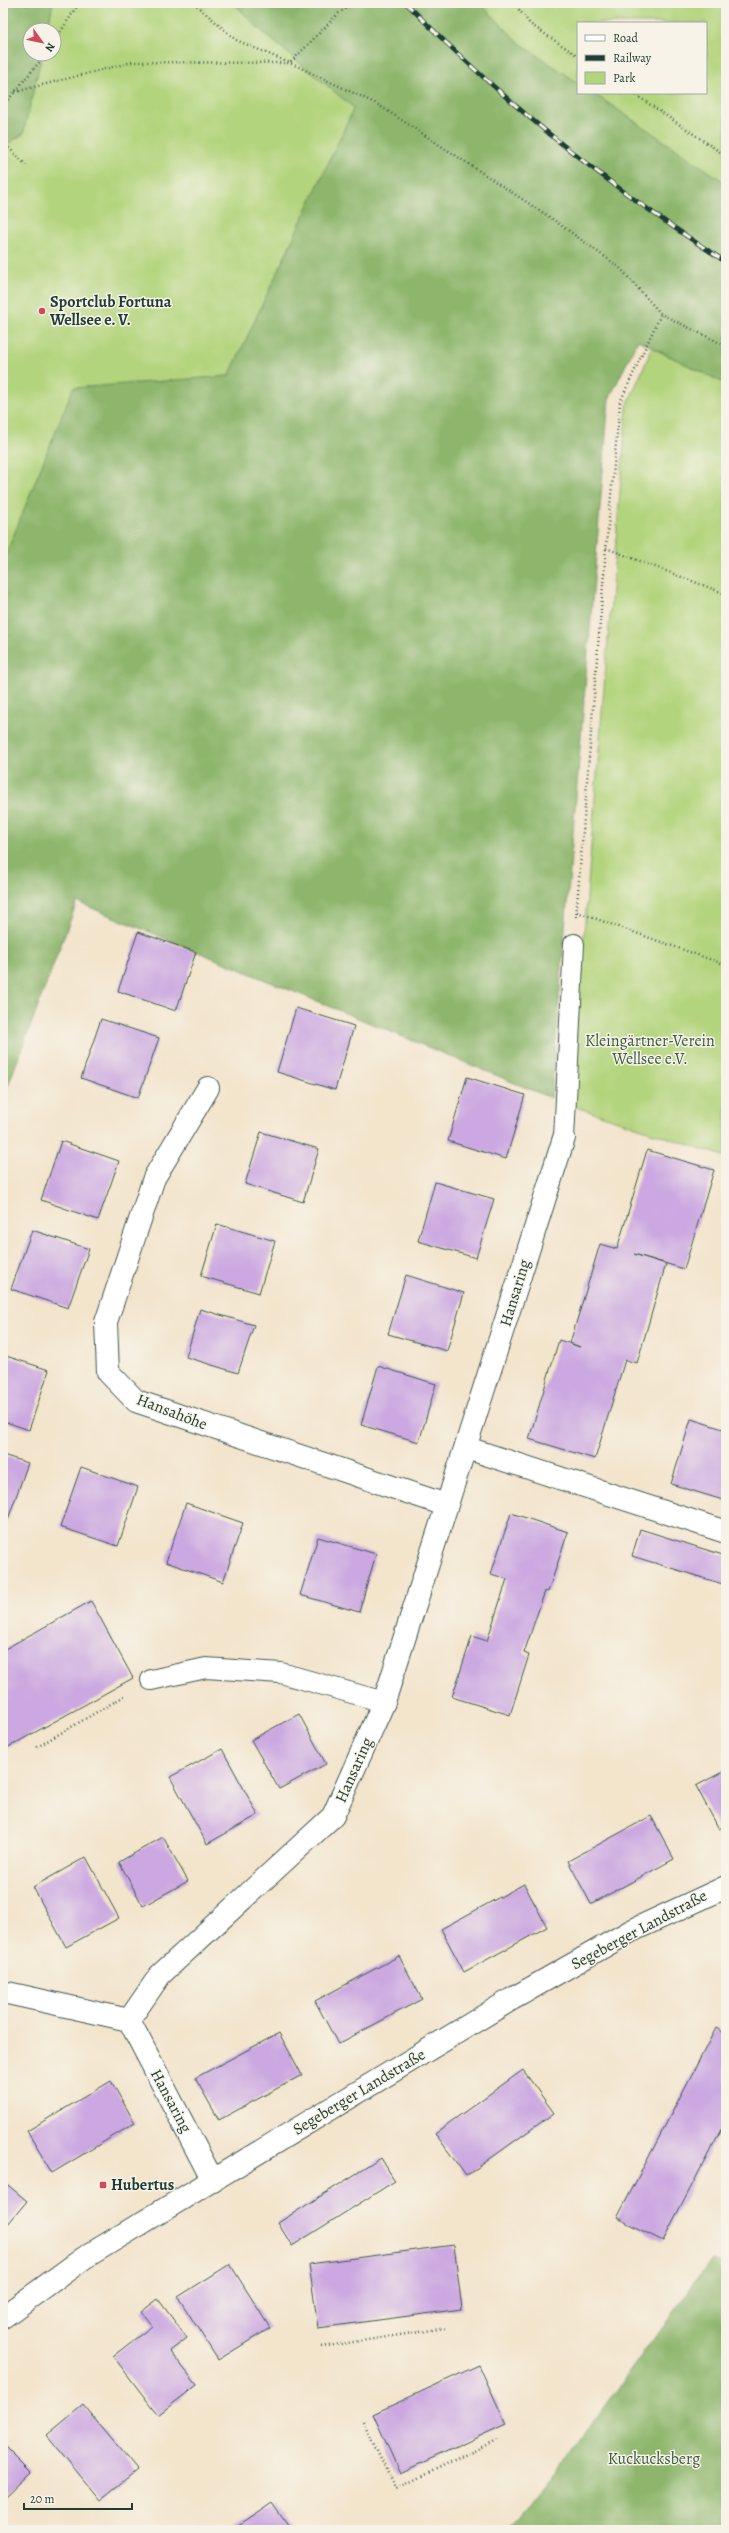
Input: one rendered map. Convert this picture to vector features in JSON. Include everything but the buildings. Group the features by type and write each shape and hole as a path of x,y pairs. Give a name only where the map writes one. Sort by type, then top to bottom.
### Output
{"street":[{"name":"Hansahöhe","path":"208,1088 154,1178 106,1322 108,1372 136,1401 446,1506"},
{"name":"Hansaring","path":"214,2181 129,2020 160,1975 333,1816 384,1702 446,1506 467,1448 564,1138"},
{"path":"467,1448 726,1532"},
{"name":"Segeberger Landstraße","path":"3,2317 84,2258 214,2181 518,1995 631,1931 726,1887"},
{"path":"3,1992 129,2020"}],"lane":[{"path":"564,1138 574,944"},
{"path":"151,1680 206,1668 281,1673 384,1702"}],"path":[{"path":"62,30 79,3"},
{"path":"194,3 236,40 290,63 377,104 551,218 619,268 661,314 726,346"},
{"path":"15,92 132,62 290,63 339,14 354,3"},
{"path":"514,3 530,24 577,55"},
{"path":"3,106 39,62"},
{"path":"634,94 726,156"},
{"path":"3,142 26,165"},
{"path":"574,944 606,548 620,402 661,314"},
{"path":"606,548 726,594"},
{"path":"577,912 726,965"},
{"path":"36,1747 151,1680"},
{"path":"321,2347 446,2328"},
{"path":"363,2421 396,2489 497,2439"}],"green space":[{"path":"3,3 53,3 49,22 22,22 22,62 40,62 23,134 3,147"},
{"path":"53,3 234,3 258,28 354,108 229,376 73,389 3,562 3,147 23,134 40,62 62,62 62,22 49,22"},
{"path":"234,3 480,3 518,42 577,82 577,94 594,94 726,183 726,384 638,340 609,399 551,1098 77,902 3,1099 3,562 73,388 229,376 354,108 258,28"},
{"path":"480,3 726,3 726,183 594,94 707,94 707,22 577,22 577,82 518,42"},
{"name":"Kleingärtner-Verein Wellsee e.V.","path":"652,348 726,384 726,1157 570,1105 627,406"},
{"name":"Kuckucksberg","path":"712,2259 726,2263 726,2530 509,2530 543,2490"}],"railway":[{"path":"406,3 480,74 559,142 641,204 726,262"}],"place":[{"name":"Sportclub Fortuna Wellsee e. V.","path":"42,311"},
{"name":"Hubertus","path":"103,2185"}]}
